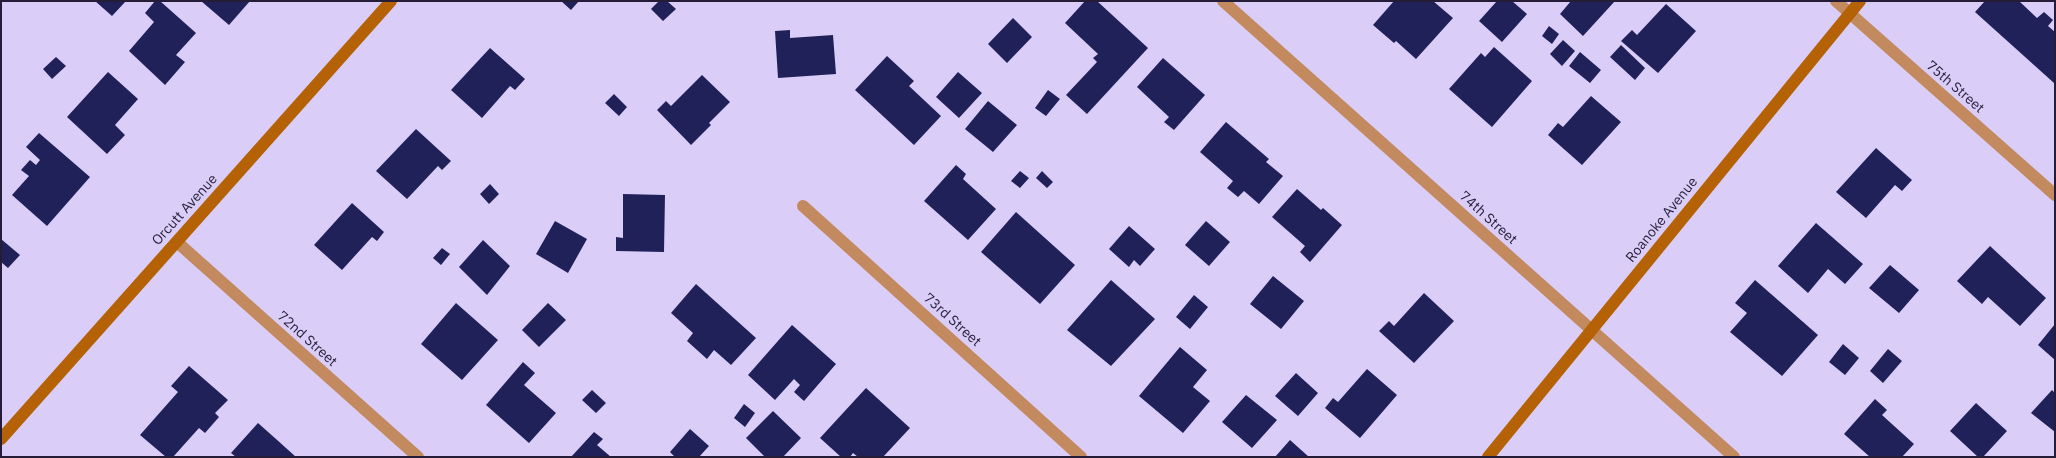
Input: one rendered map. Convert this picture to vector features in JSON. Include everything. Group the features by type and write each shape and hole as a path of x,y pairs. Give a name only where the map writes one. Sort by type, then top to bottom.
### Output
{"street":[{"name":"Orcutt Avenue","path":"1,439 391,1"},
{"name":"74th Street","path":"1222,1 1734,457"},
{"name":"75th Street","path":"1836,1 2055,195"},
{"name":"Roanoke Avenue","path":"1488,457 1860,1"},
{"name":"73rd Street","path":"803,206 1081,457"},
{"name":"72nd Street","path":"176,242 418,457"}],"building":[{"path":"95,1 126,1 112,16"},
{"path":"155,1 160,1 196,33 176,55 185,62 165,85 129,51 154,22 145,13"},
{"path":"201,1 250,1 229,25"},
{"path":"561,1 579,1 571,10"},
{"path":"659,1 667,1 676,9 663,21 651,9"},
{"path":"1085,1 1097,1 1148,48 1087,114 1066,95 1097,62 1093,58 1098,54 1065,23"},
{"path":"1394,1 1433,1 1453,18 1416,59 1396,41 1394,43 1373,25"},
{"path":"1497,1 1512,1 1527,14 1502,42 1479,21"},
{"path":"1571,1 1615,1 1583,36 1560,14"},
{"path":"1985,1 2019,1 2037,18 2044,12 2053,20 2048,26 2055,32 2054,83 1975,12"},
{"path":"1666,4 1696,31 1658,73 1621,41 1632,30 1637,35"},
{"path":"1013,18 1032,37 1007,63 988,44"},
{"path":"1549,26 1559,34 1552,44 1542,36"},
{"path":"790,30 790,38 833,35 836,74 778,78 775,31"},
{"path":"1563,40 1575,51 1562,66 1550,54"},
{"path":"1621,45 1645,68 1635,80 1610,57"},
{"path":"1494,47 1532,81 1492,127 1449,89 1481,53 1485,57"},
{"path":"490,48 525,79 515,90 510,86 482,118 451,90"},
{"path":"1580,52 1601,70 1590,83 1569,66"},
{"path":"887,56 914,81 909,86 941,116 914,145 855,90"},
{"path":"56,57 66,66 52,79 43,69"},
{"path":"1163,58 1205,95 1174,130 1164,122 1169,117 1137,87"},
{"path":"108,72 138,99 115,125 125,135 107,154 67,117"},
{"path":"958,72 982,93 959,118 936,97"},
{"path":"702,75 730,102 709,123 711,125 691,145 657,110 666,101 671,106"},
{"path":"1048,90 1060,99 1046,116 1035,108"},
{"path":"614,94 627,107 619,116 605,103"},
{"path":"1591,96 1621,122 1582,165 1548,135 1558,123 1563,127"},
{"path":"988,101 1017,125 993,152 965,129"},
{"path":"1226,122 1269,159 1266,162 1283,176 1259,204 1244,191 1238,197 1227,188 1233,181 1200,152"},
{"path":"416,129 451,161 442,170 438,166 407,199 376,171"},
{"path":"39,133 90,177 47,226 12,195 29,176 21,170 30,160 36,165 40,160 26,147"},
{"path":"1876,148 1912,180 1902,191 1895,185 1866,218 1836,192"},
{"path":"956,165 966,174 963,179 996,209 968,240 924,201"},
{"path":"1020,171 1029,178 1020,188 1011,181"},
{"path":"1042,171 1053,182 1047,188 1036,178"},
{"path":"490,184 499,194 489,204 480,194"},
{"path":"1297,189 1321,210 1323,208 1342,225 1310,262 1300,252 1305,246 1272,217"},
{"path":"623,194 665,195 664,252 616,251 616,237 623,238"},
{"path":"352,203 384,232 377,241 372,237 342,270 314,245"},
{"path":"1016,212 1075,265 1040,304 981,252"},
{"path":"555,221 587,239 568,273 536,254"},
{"path":"1206,221 1230,242 1209,266 1185,245"},
{"path":"1816,223 1863,264 1845,284 1828,269 1808,293 1778,266"},
{"path":"1129,226 1155,249 1140,266 1134,260 1129,267 1109,249"},
{"path":"1,239 20,255 8,268 1,262"},
{"path":"483,240 510,266 487,295 459,267"},
{"path":"1990,246 2046,298 2020,326 1988,297 1982,304 1957,281"},
{"path":"442,248 450,254 441,265 433,258"},
{"path":"1890,265 1919,290 1899,313 1869,288"},
{"path":"1273,276 1304,301 1281,329 1250,304"},
{"path":"1111,280 1155,319 1111,366 1067,330"},
{"path":"1755,280 1818,335 1782,376 1730,332 1747,313 1735,303"},
{"path":"696,284 756,338 731,365 714,350 707,359 687,341 693,333 671,313"},
{"path":"1424,293 1454,321 1414,363 1379,331 1389,321 1394,326"},
{"path":"1194,295 1208,307 1190,329 1176,317"},
{"path":"456,303 498,340 462,380 421,344"},
{"path":"548,303 566,320 539,347 522,330"},
{"path":"2055,324 2055,360 2038,345"},
{"path":"792,325 836,364 804,401 794,392 800,385 794,379 775,400 748,375"},
{"path":"1843,344 1859,358 1845,375 1829,362"},
{"path":"1180,347 1207,370 1193,387 1210,401 1183,433 1139,396"},
{"path":"1888,349 1902,361 1883,383 1870,371"},
{"path":"523,362 535,373 524,385 556,413 529,443 486,405"},
{"path":"189,366 228,400 215,413 219,417 205,433 199,428 173,457 166,457 140,435 178,392 171,386"},
{"path":"1367,369 1397,395 1360,438 1325,408 1333,398 1338,402"},
{"path":"1296,373 1318,393 1298,416 1275,396"},
{"path":"866,388 910,428 883,457 858,457 853,453 850,457 841,457 820,438"},
{"path":"592,390 606,403 596,413 582,400"},
{"path":"2052,390 2055,393 2055,432 2031,413"},
{"path":"1246,395 1277,420 1252,448 1222,422"},
{"path":"1875,399 1887,410 1882,415 1914,444 1902,457 1870,457 1844,434"},
{"path":"1976,403 2007,431 1983,457 1978,457 1950,431"},
{"path":"744,404 755,413 745,427 734,418"},
{"path":"773,411 801,438 783,457 765,457 746,438"},
{"path":"258,423 296,457 236,457 231,453"},
{"path":"690,429 709,446 699,457 675,457 670,452"},
{"path":"594,432 603,439 597,445 611,457 571,457"},
{"path":"1290,440 1309,457 1275,457"}]}
